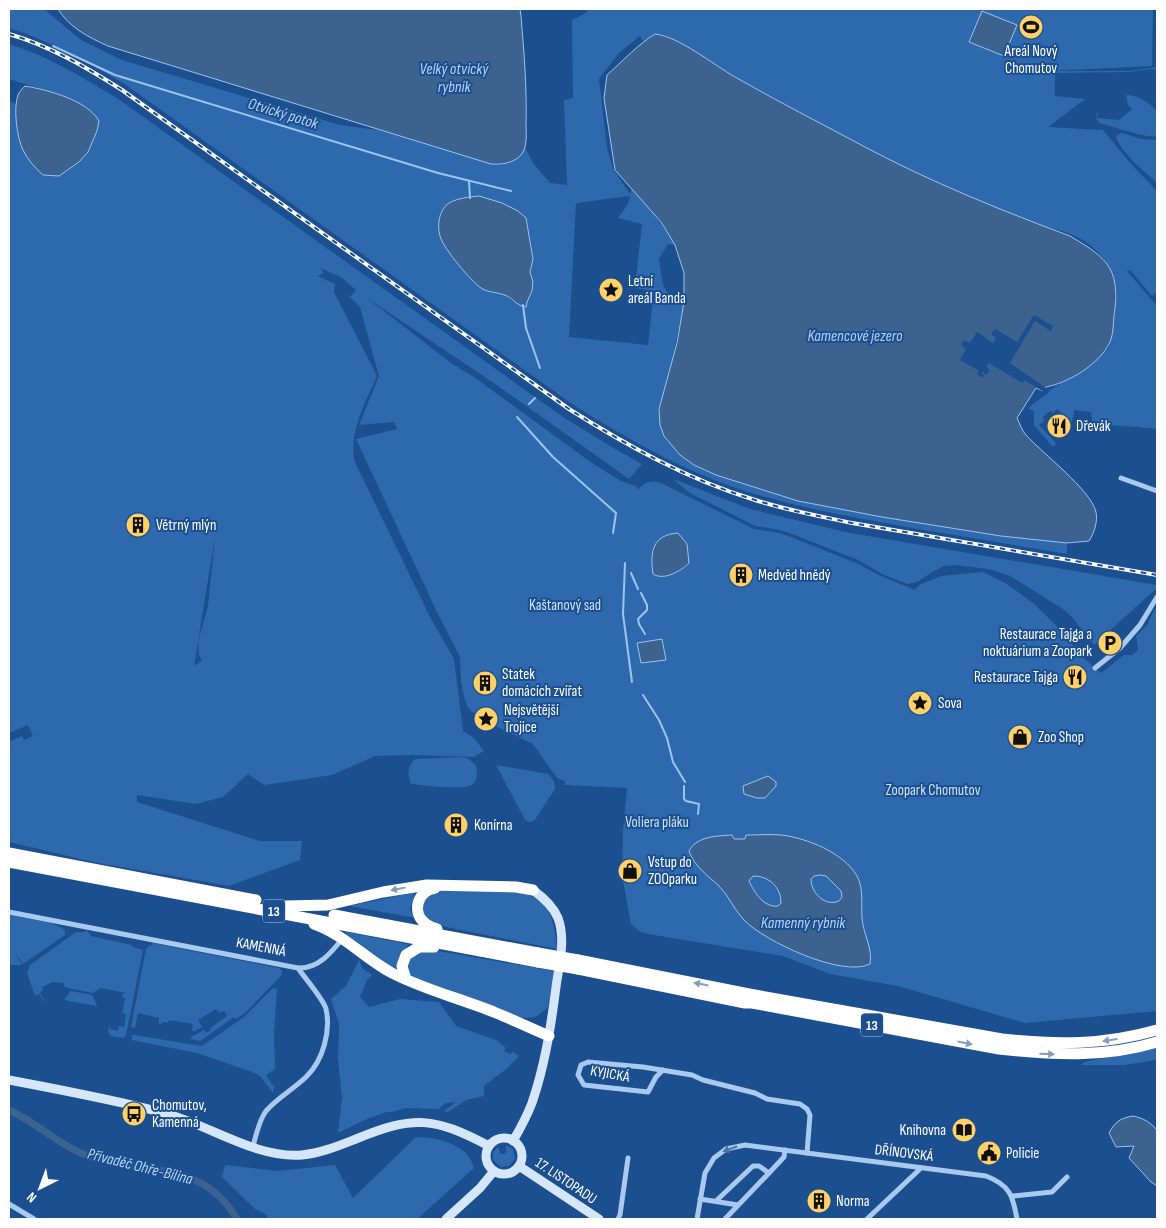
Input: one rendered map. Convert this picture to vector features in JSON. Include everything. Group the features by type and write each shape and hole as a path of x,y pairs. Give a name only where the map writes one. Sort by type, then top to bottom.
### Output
{"highway":[{"name":"13","path":"9,853 467,948 538,957"},
{"name":"13","path":"9,862 285,910 453,936 578,965 1002,1039 1042,1043 1076,1043 1132,1037 1157,1030"},
{"path":"285,910 328,905 412,886 516,887 533,890"},
{"path":"447,886 431,888 424,892 417,903 417,909 425,923 453,936"},
{"path":"285,910 344,938 392,972 406,979 496,1013 549,1036"},
{"path":"406,979 402,966 406,955 419,947 467,948"},
{"name":"13","path":"578,965 745,1003 752,1002 999,1049 1038,1054 1078,1055 1109,1053 1157,1042"}],"street":[{"path":"1121,478 1157,491"},
{"path":"1095,668 1120,648 1140,625 1157,597"},
{"path":"513,1141 531,1106 544,1064 562,944 559,920 554,910 548,902 533,890"},
{"name":"KAMENNÁ","path":"9,912 298,968 326,1007 328,1029 324,1045 312,1070 306,1077 282,1095 265,1112 253,1146"},
{"path":"298,968 308,968 316,965 344,938"},
{"name":"KYJICKÁ","path":"663,1070 656,1077 648,1092 584,1085 578,1075 581,1065 588,1062 663,1070 692,1075 702,1080 755,1093 767,1099 800,1104 807,1109 810,1115 807,1153"},
{"path":"9,1080 92,1096 169,1114 278,1154 301,1155 331,1148 388,1127 419,1122 452,1128 489,1146"},
{"path":"508,1139 513,1141 521,1155 518,1166 510,1173 494,1171 486,1157 489,1146 497,1140 508,1139"},
{"name":"DŘÍNOVSKÁ","path":"697,1219 705,1173 714,1158 726,1149 745,1145 986,1176 1005,1186 1013,1196"},
{"path":"725,1219 769,1172 780,1163 784,1157 785,1150"},
{"path":"618,1219 628,1158"},
{"name":"17. LISTOPADU","path":"518,1166 599,1219"},
{"path":"716,1201 753,1166 759,1166 769,1172"},
{"path":"867,1219 922,1168"},
{"path":"446,1219 480,1188 494,1171"},
{"path":"1017,1219 1013,1196 1052,1192 1067,1177"},
{"path":"700,1199 738,1204"},
{"path":"9,1204 34,1219"}],"green space":[{"path":"9,9 44,9 81,40 122,60 340,125 385,131 491,164 511,162 525,147 533,163 550,183 567,185 564,100 573,98 572,20 586,13 589,9 1153,9 1152,66 1048,71 1130,71 1157,67 1157,70 1149,69 1130,72 1055,73 1055,96 1085,99 1048,127 1103,130 1157,191 1157,292 1152,296 1130,270 1127,271 1157,306 1157,429 1138,427 1138,425 1136,427 1108,425 1107,423 1092,421 1091,412 1074,410 1071,423 1067,419 1068,417 1065,417 1057,409 1053,413 1050,411 1043,417 1044,421 1039,425 1056,443 1053,447 1034,425 1034,411 1029,409 1029,407 1050,390 1090,366 1089,364 1109,348 1117,295 1115,283 1106,262 1090,245 1070,234 1029,223 946,187 927,181 736,78 665,35 655,34 643,41 640,36 619,53 599,79 607,148 613,169 630,194 632,189 650,209 675,245 668,244 659,259 663,285 670,297 684,302 670,371 664,436 680,455 694,465 716,475 798,501 1001,536 1067,543 1067,554 877,522 795,505 731,486 684,467 616,431 572,404 126,85 69,53 40,39 9,28","holes":["630,196 628,204 618,218 642,224 635,288 654,291 648,345 569,337 576,203","469,197 530,237 533,259 530,272 533,282 526,307 519,305 499,292 448,204"]},
{"path":"9,44 51,61 117,98 563,417 642,464 629,479 498,386 367,298 451,363 474,377 592,463 621,481 636,486 638,490 648,482 661,483 754,529 791,537 856,563 915,590 919,585 941,576 983,572 1007,584 1033,603 1064,633 1080,655 1101,673 1124,655 1132,655 1138,650 1136,636 1147,625 1157,604 1157,1011 1025,1023 898,986 830,974 783,956 648,934 641,932 631,924 622,875 623,831 627,788 566,785 564,781 557,778 533,744 481,719 469,709 465,701 461,682 460,657 356,439 397,429 394,422 359,425 379,376 360,307 350,297 356,290 341,277 320,268 324,273 318,276 335,284 334,292 377,376 356,427 353,449 354,460 430,617 454,659 463,731 474,738 484,751 474,757 375,756 332,775 264,785 248,774 223,797 196,804 137,795 137,802 260,841 302,841 300,860 229,886 93,862 9,842 9,742 22,736 24,740 33,736 28,725 9,733 9,100 16,105 16,122 59,176 81,160 95,137 51,92 9,79","holes":["215,537 208,606 198,642 199,655 202,660 194,666"]},
{"path":"1126,95 1147,102 1157,111 1157,137 1141,135 1099,123 1096,118 1096,110 1097,118 1119,120 1132,109 1128,105"},
{"path":"1122,133 1141,139 1157,140 1157,183 1123,150 1116,137"},
{"path":"673,479 750,509 850,533 1157,585 1157,588 1094,645 1063,609 1010,576 989,569 955,565 944,566 917,582 907,584 882,574 858,560 792,534 755,526 690,493"},
{"path":"467,758 476,765 477,773 473,784 453,787 411,784 409,770 411,764 416,759"},
{"path":"496,765 548,774 554,781 555,789 534,821 529,822 525,820"},
{"path":"434,891 505,891 519,893 539,900 551,918 557,949 446,927 430,921 421,910 425,895"},
{"path":"414,893 414,896 410,910 416,918 349,906"},
{"path":"9,915 52,923 64,930 65,935 23,964 15,952 22,965 9,965"},
{"path":"87,930 91,936 132,945 143,950 126,1035 123,1038 111,1036 108,1031 110,1024 110,1029 118,1031 119,1026 124,1027 126,1014 122,1013 125,998 122,997 126,993 100,988 93,993 68,988 64,986 64,983 53,982 42,987 43,990 40,993 48,1006 39,994 35,996 27,973 30,965 76,932 85,932"},
{"path":"346,932 407,944 402,953 398,969 383,961 346,934"},
{"path":"152,943 279,968 282,971 281,976 245,1013 236,1019 234,1017 200,1041 190,1039 204,1030 206,1033 211,1030 210,1028 227,1016 224,1011 219,1013 216,1009 198,1020 202,1027 195,1031 192,1031 193,1024 169,1020 168,1023 162,1022 162,1024 159,1024 159,1018 138,1013 135,1028 131,1027 146,949"},
{"path":"432,950 554,971 548,1007 536,1017 526,1018 510,1015 412,977 408,965 413,953"},
{"path":"359,960 363,969 372,975 367,980 360,997 369,1007 400,999 439,1002 456,1026 496,1040 506,1048 504,1051 510,1054 513,1052 519,1056 484,1086 484,1096 466,1100 448,1112 444,1111 456,1102 446,1103 438,1109 406,1108 387,1112 338,1133 342,1098 338,1059 339,1024 331,999 346,986"},
{"path":"273,988 277,989 274,1033 275,1069 266,1075 272,1085 274,1085 273,1093 261,1077 255,1073 197,1053 132,1040 132,1035 134,1035 202,1046 244,1017"},
{"path":"71,991 92,995 97,1006 64,999"},
{"path":"1157,1047 1157,1060 1124,1065 1081,1065 1084,1062"},
{"path":"416,1137 436,1139 455,1145 467,1155 474,1168 417,1219 267,1219 267,1215 255,1209 222,1177 225,1165 277,1171 335,1165 353,1198"},
{"path":"506,1145 513,1149 515,1159 509,1166 501,1167 493,1160 493,1152 498,1147 501,1154 506,1153"}],"water":[{"name":"Velký otvický rybník","path":"58,9 520,9 526,84 525,147 520,156 511,162 491,164 108,46 74,27"},
{"path":"982,11 1017,25 1004,56 969,42"},
{"name":"Kamencové jezero","path":"655,34 685,45 726,72 890,160 966,195 1070,236 1090,248 1107,264 1114,280 1116,291 1113,330 1110,342 1099,358 1073,377 1046,387 1043,391 1036,388 1017,418 1026,435 1076,483 1092,503 1096,512 1096,520 1094,531 1089,541 1067,543 1001,536 798,501 716,475 694,465 680,455 664,436 660,425 659,409 677,343 684,302 684,273 675,245 661,222 615,170 604,98 607,75 636,48"},
{"path":"25,86 66,97 86,107 99,121 88,152 79,162 59,176 43,175 34,167 21,145 16,123 16,107 18,94"},
{"path":"479,196 502,203 518,211 526,218 533,259 530,272 533,282 526,307 523,307 507,296 481,288 460,266 442,241 439,231 439,220 445,206 456,200"},
{"path":"678,533 687,544 689,563 677,572 667,576 653,574 653,552 658,541 669,534"},
{"path":"662,639 666,660 641,663 637,643"},
{"path":"768,776 776,782 776,786 765,798 744,794 743,786"},
{"name":"Kamenný rybník","path":"732,835 734,839 745,839 746,835 777,835 802,839 824,848 843,860 857,876 861,886 862,918 870,952 870,964 857,967 823,962 768,938 744,920 723,890 698,866 689,851 697,842 702,840","holes":["753,876 769,880 776,887 781,903 778,906 764,902 757,894 749,881","814,876 826,876 841,891 842,897 839,901 829,902 816,894 811,879"]},
{"path":"1133,1116 1146,1121 1157,1130 1157,1186 1129,1158 1134,1146 1116,1147 1109,1133 1118,1121"}],"pier":[{"path":"1034,315 1053,326 1051,331 1035,321 1010,363 1046,388 1044,392 1024,380 1022,383 989,363 986,366 990,370 986,375 982,373 983,378 977,374 979,371 960,360 966,349 961,345 964,340 970,343 977,332 993,343 996,338 991,334 995,329 1017,342"}],"waterway":[{"name":"Otvický potok","path":"53,46 115,75 438,173 511,191"},
{"path":"469,181 470,198"},
{"path":"523,305 526,328 540,368"},
{"path":"529,404 535,398"},
{"path":"517,417 553,457 616,513 613,533"},
{"path":"625,563 623,614 632,682"},
{"path":"631,573 638,589"},
{"path":"641,593 647,605 647,610 638,619 645,634"},
{"path":"643,695 659,720 667,738 673,762 685,782"},
{"path":"684,786 684,799 699,804 698,814"},
{"name":"Přivaděč Ohře-Bílina","path":"9,1110 81,1153 125,1165 166,1171 205,1185 222,1199 237,1219"}],"railway":[{"path":"9,34 67,58 122,90 569,409 635,448 704,482 764,503 802,513 1157,575"}],"place":[{"name":"Areál Nový Chomutov","path":"1031,27"},
{"name":"Letní areál Banda","path":"611,290"},
{"name":"Dřevák","path":"1059,426"},
{"name":"Větrný mlýn","path":"138,525"},
{"name":"Medvěd hnědý","path":"741,575"},
{"name":"Restaurace Tajga a noktuárium a Zoopark","path":"1110,643"},
{"name":"Restaurace Tajga","path":"1075,677"},
{"name":"Statek domácích zvířat","path":"485,683"},
{"name":"Sova","path":"920,703"},
{"name":"Nejsvětější Trojice","path":"486,719"},
{"name":"Zoo Shop","path":"1020,737"},
{"name":"Konírna","path":"456,825"},
{"name":"Vstup do ZOOparku","path":"630,871"},
{"name":"Chomutov, Kamenná","path":"134,1114"},
{"name":"Knihovna","path":"964,1130"},
{"name":"Policie","path":"989,1153"},
{"name":"Norma","path":"819,1201"}],"park label":[{"name":"Kaštanový sad","path":"565,605"},
{"name":"Zoopark Chomutov","path":"933,790"},
{"name":"Voliera pláku","path":"657,822"}]}
